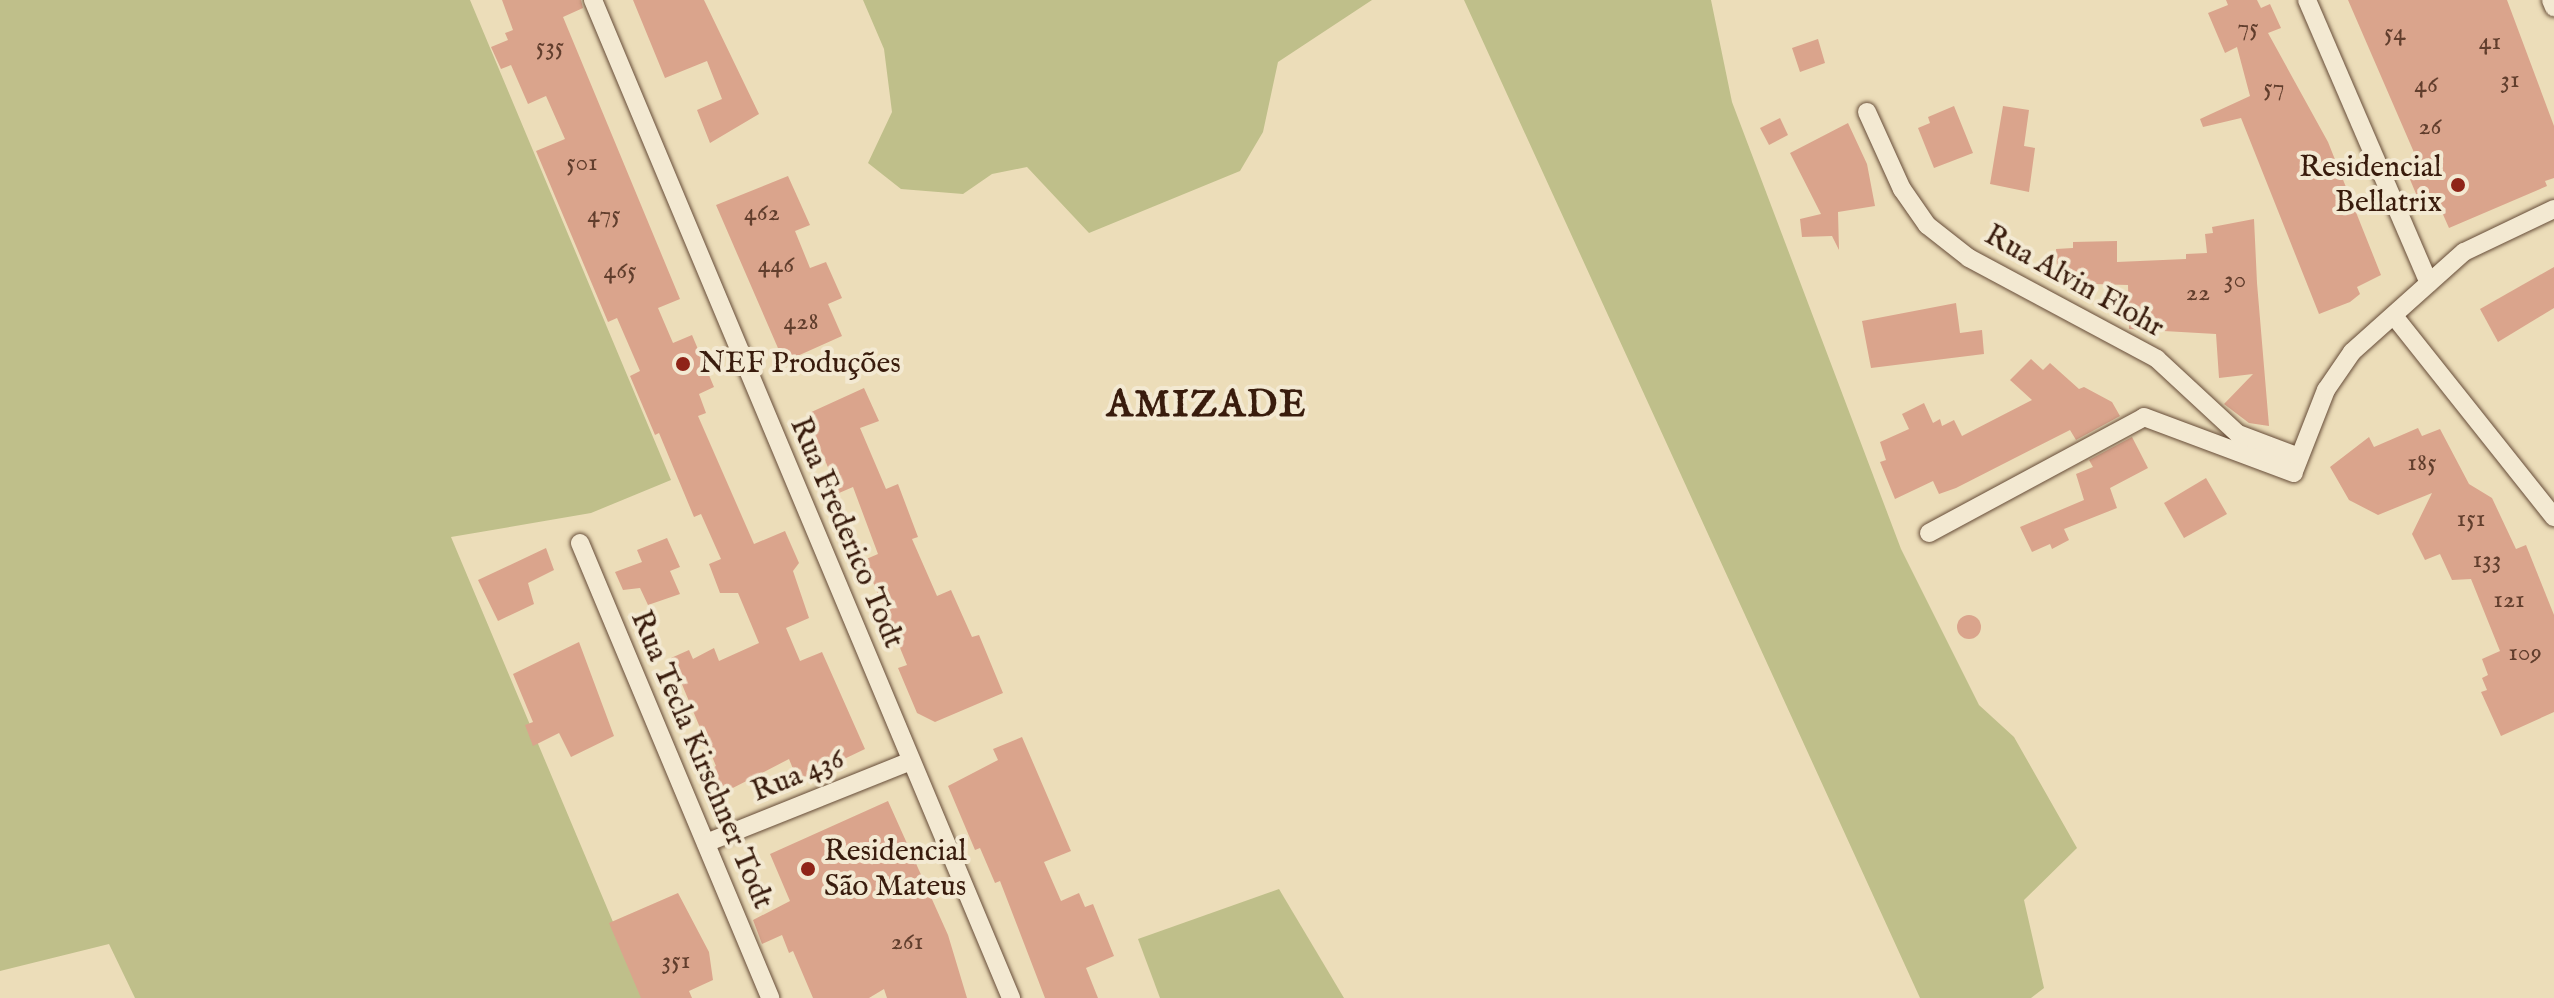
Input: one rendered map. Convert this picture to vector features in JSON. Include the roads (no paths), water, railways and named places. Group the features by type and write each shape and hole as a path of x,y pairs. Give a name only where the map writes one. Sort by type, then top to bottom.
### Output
{"street":[{"name":"Rua Frederico Todt","path":"593,0 1011,998"},
{"path":"2307,0 2429,283"},
{"path":"2551,0 2554,7"},
{"name":"Rua Alvin Flohr","path":"1867,112 1902,189 1927,225 1969,258 2157,359 2238,434 2295,469"},
{"path":"1929,533 2144,417 2295,469 2336,370 2464,252 2554,209"},
{"path":"2394,316 2554,517"},
{"name":"Rua Tecla Kirschner Todt","path":"580,543 770,998"},
{"name":"Rua 436","path":"706,843 911,761"}],"place":[{"name":"Residencial Bellatrix","path":"2458,185"},
{"name":"NEF Produções","path":"683,364"},
{"name":"Residencial São Mateus","path":"808,869"}],"district":[{"name":"AMIZADE","path":"1207,407"}]}
